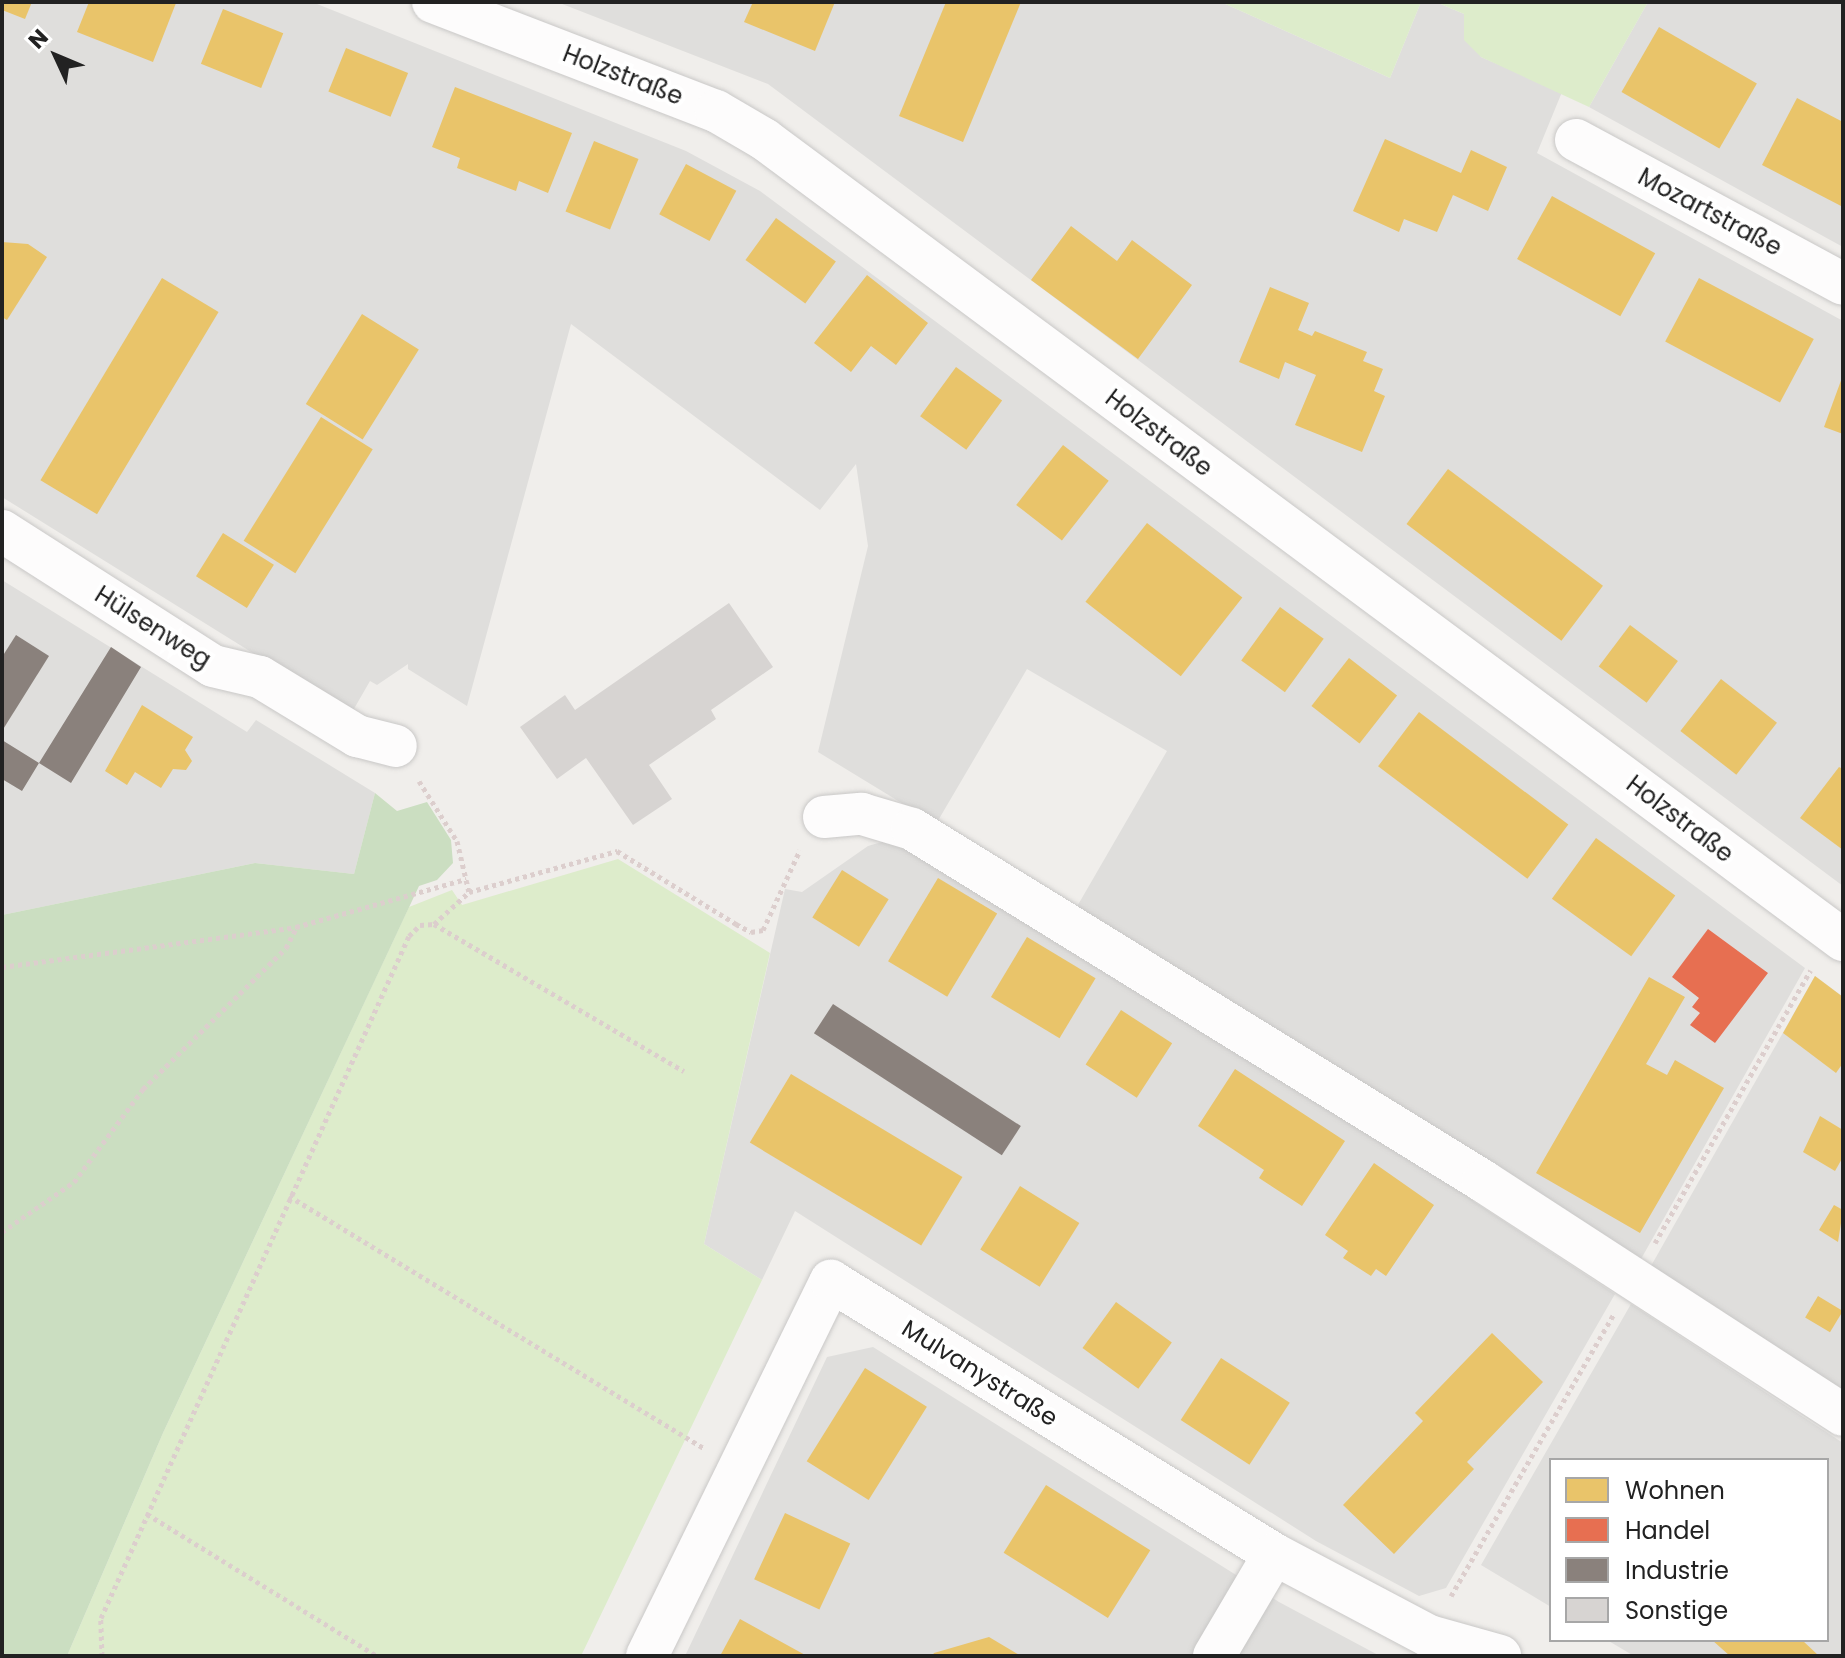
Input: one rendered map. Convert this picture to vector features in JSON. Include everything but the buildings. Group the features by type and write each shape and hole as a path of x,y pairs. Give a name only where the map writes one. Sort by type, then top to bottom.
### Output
{"street":[{"name":"Holzstraße","path":"433,2 716,111 764,139 1843,940"},
{"name":"Mozartstraße","path":"1576,140 1843,284"},
{"name":"Hülsenweg","path":"2,531 213,666 260,677 357,736 396,746"},
{"path":"824,817 862,814 912,829 1483,1181 1843,1415"},
{"name":"Mulvanystraße","path":"647,1656 743,1467 831,1281 1274,1554 1429,1636 1499,1656"},
{"path":"1214,1656 1274,1554"}],"path":[{"path":"396,746 457,841 469,892"},
{"path":"434,924 469,892 617,851 736,924 751,932 763,930 788,867 824,817"},
{"path":"2,967 296,927 466,879"},
{"path":"102,1656 101,1618 409,936 420,925 434,924 684,1071"},
{"path":"2,1232 74,1182 143,1089 286,948 296,927"},
{"path":"289,1196 686,1439 743,1467"},
{"path":"147,1514 377,1656"}],"shaded area":[{"path":"2,2 312,2 686,151 760,191 1805,968 1641,1259 1075,910 1167,751 1027,669 936,824 818,752 868,546 856,464 820,510 571,324 467,706 408,669 408,664 377,685 370,681 351,714 2,497"},
{"path":"557,2 1221,2 1390,78 1421,2 1436,2 1464,14 1481,57 1562,92 1537,153 1843,321 1843,886 768,84"},
{"path":"1648,2 1843,2 1843,247 1589,107"},
{"path":"2,580 247,732 256,720 375,793 354,874 255,863 2,915"},
{"path":"892,839 1479,1191 1473,1201 1615,1294 1446,1588 1419,1596 1316,1541 795,1211 762,1280 704,1244 785,889 802,892 868,846"},
{"path":"1815,976 1843,997 1843,1392 1651,1266"},
{"path":"1631,1304 1843,1443 1843,1656 1634,1656 1610,1642 1829,1642 1829,1458 1549,1458 1549,1606 1481,1565"},
{"path":"873,1347 1279,1602 1380,1656 685,1656 827,1357"}],"green space":[{"path":"1221,2 1421,2 1390,78"},
{"path":"1436,2 1648,2 1589,107 1481,57 1464,40 1464,14"},
{"path":"375,793 397,811 427,802 451,840 453,863 437,880 419,886 163,1433 67,1656 2,1656 2,915 255,863 354,874"},
{"path":"618,859 770,953 704,1244 762,1280 581,1656 67,1656 163,1433 409,907 452,890 462,905"}]}
